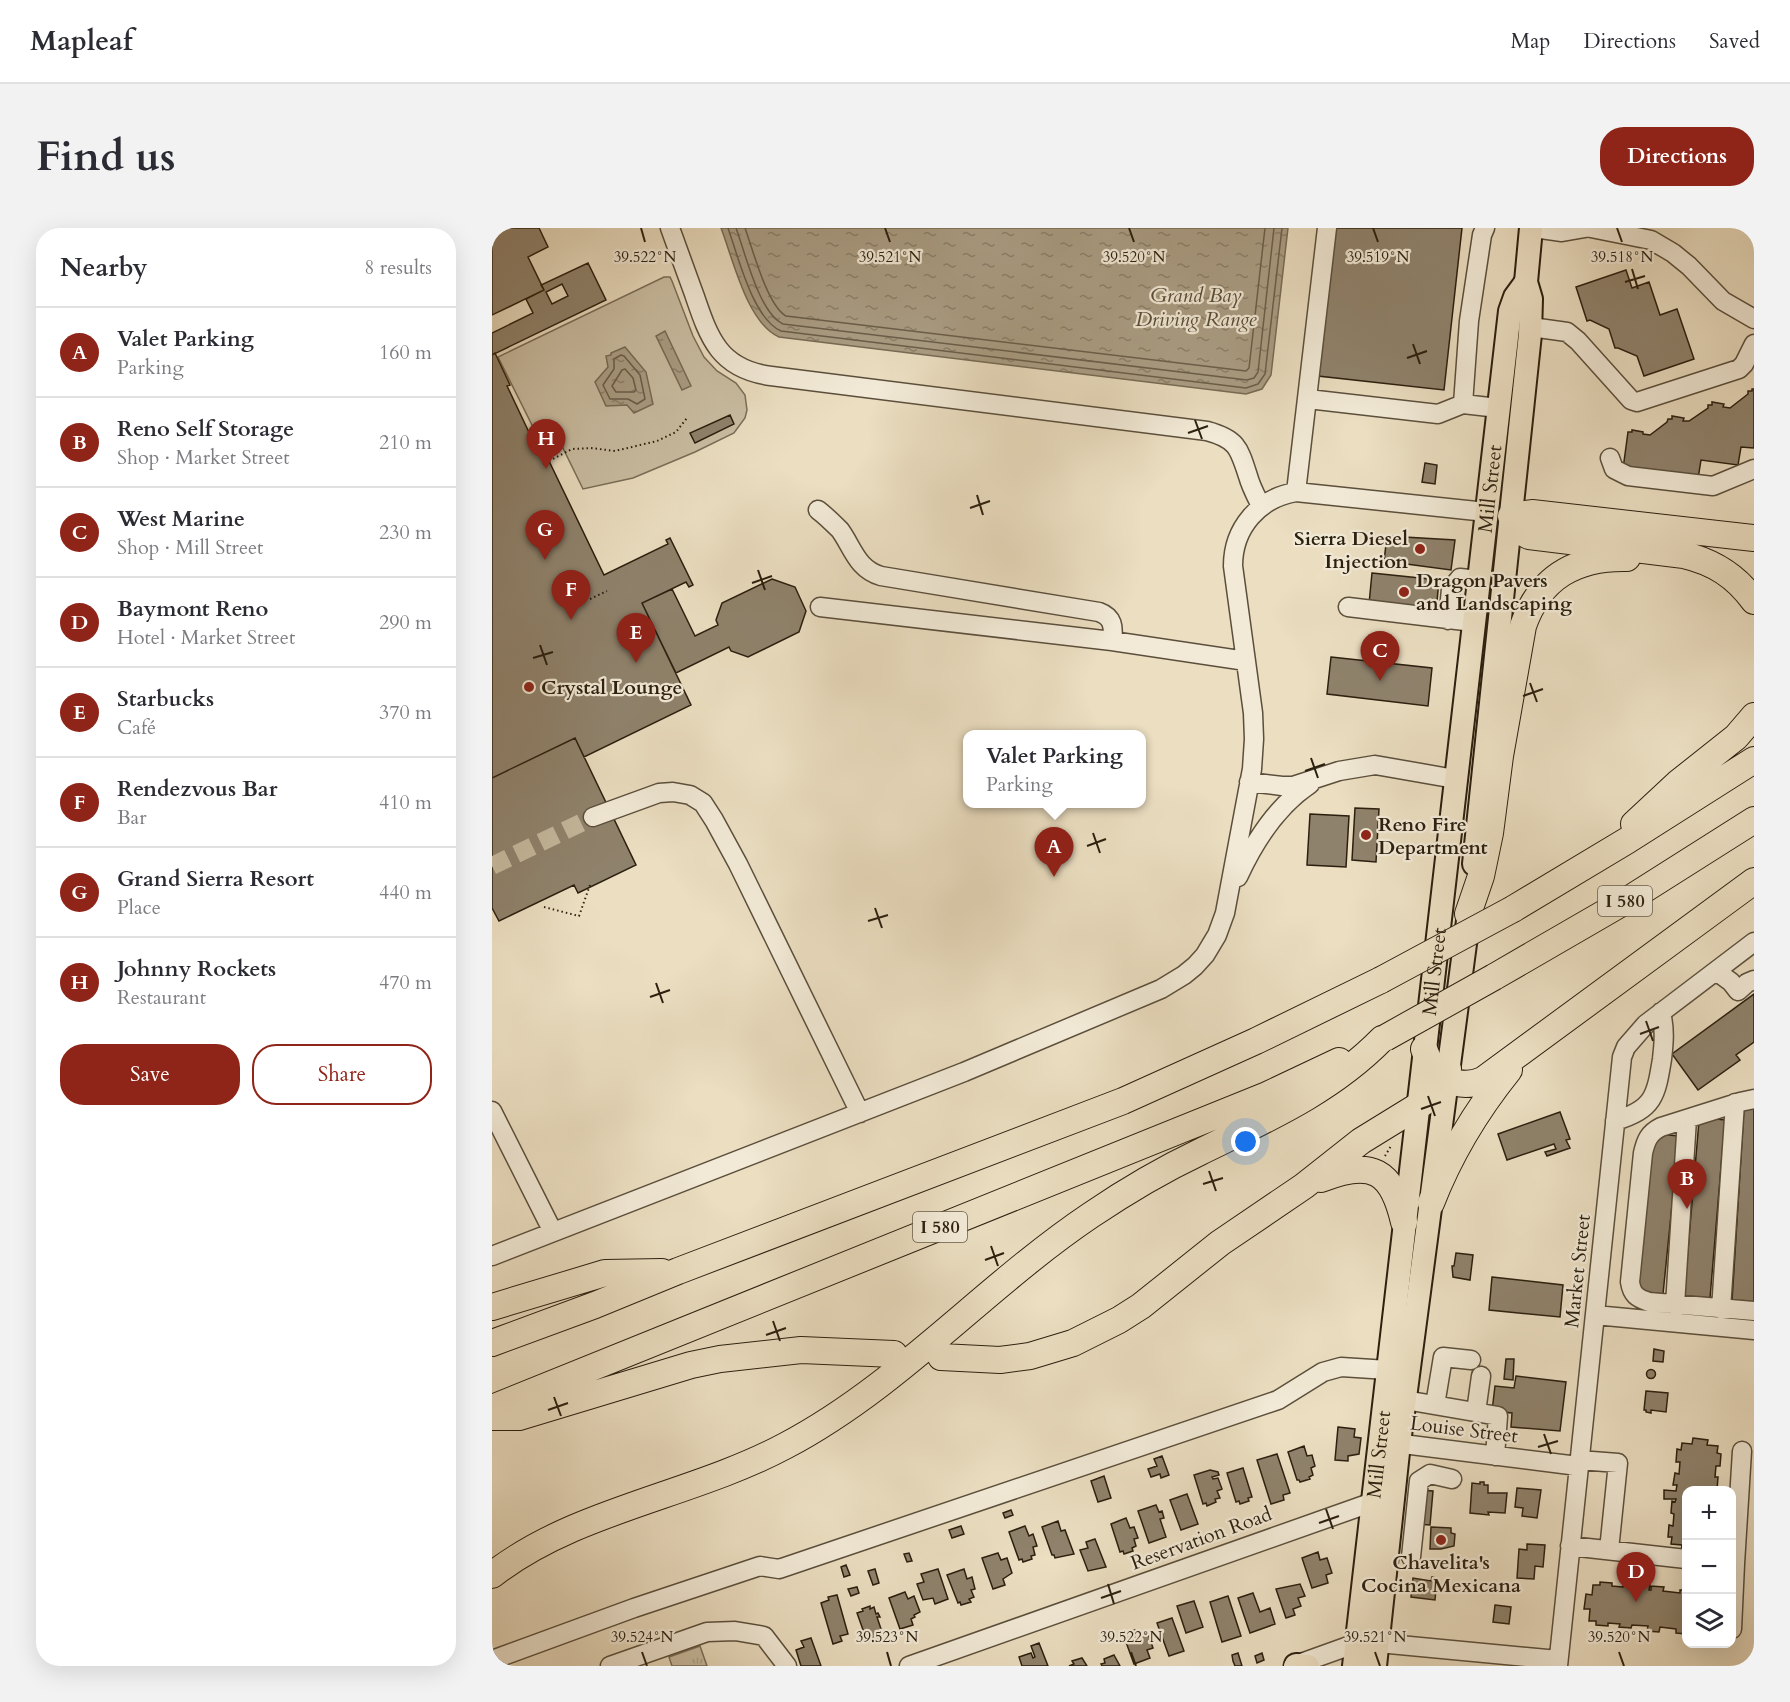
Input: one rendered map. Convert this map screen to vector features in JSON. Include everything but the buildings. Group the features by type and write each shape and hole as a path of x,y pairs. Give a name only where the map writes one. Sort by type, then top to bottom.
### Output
{"highway":[{"path":"1754,538 1532,513 1511,516 1518,530 1529,536 1684,555 1712,563 1725,571 1746,590 1754,601"},
{"path":"1468,914 1486,856 1500,756 1523,626 1533,603 1557,576 1579,565 1606,559 1684,555"},
{"path":"1574,873 1610,846 1678,783 1736,737 1754,716"},
{"name":"I 580","path":"492,1343 1123,1101 1256,1041 1381,980 1513,909 1754,760"},
{"name":"I 580","path":"492,1407 1267,1095 1384,1039 1494,977 1634,896 1754,820"},
{"path":"1424,1048 1431,1065 1446,1075 1464,1084 1483,1080 1754,881"},
{"path":"1431,1203 1452,1155 1478,1112 1514,1064 1545,1033"},
{"path":"492,1575 522,1554 567,1530 725,1474 784,1447 814,1430 889,1379 1038,1253 1083,1221 1126,1193 1198,1153 1246,1131 1314,1094 1361,1061 1384,1039"},
{"path":"941,1357 1000,1360 1030,1356 1059,1348 1096,1332 1141,1306 1220,1243 1304,1186 1361,1141 1418,1106 1432,1094 1446,1075"},
{"path":"1304,1186 1346,1171 1370,1170 1383,1177 1393,1187 1404,1222"},
{"path":"492,1307 605,1273 678,1271"},
{"path":"492,1417 519,1417 691,1365 748,1354 801,1350 894,1354"}],"main road":[{"name":"Mill Street","path":"1375,1666 1367,1643 1373,1502 1405,1400 1468,914 1531,327 1531,299 1526,282 1533,228"},
{"name":"Mill Street","path":"1354,1666 1367,1643 1390,1442 1388,1370 1510,311 1515,297 1526,282"},
{"path":"1486,512 1511,516"}],"street":[{"path":"670,228 709,336 720,352 741,368 764,375 1207,430 1227,437 1237,447 1261,506"},
{"path":"1296,492 1327,228"},
{"path":"1462,404 1469,321 1485,228"},
{"path":"1533,228 1562,232 1586,228"},
{"path":"1591,228 1651,240 1689,266 1723,300 1754,319"},
{"path":"1531,327 1567,332 1578,341 1631,400 1637,402 1749,365 1754,344"},
{"path":"1308,399 1438,414 1462,404 1498,408"},
{"path":"1610,458 1614,469 1628,476 1713,486 1754,469"},
{"path":"1225,913 1249,782 1254,732 1233,556 1235,545 1244,526 1261,506 1279,496 1296,492 1486,512"},
{"path":"818,510 840,531 863,567 875,574 1099,612 1107,615 1112,622 1114,630 1112,641"},
{"path":"1448,620 1451,589 1460,578 1478,580"},
{"path":"820,607 1112,641 1246,661"},
{"path":"1348,608 1473,622"},
{"path":"1249,782 1293,786 1350,768 1376,765 1455,778"},
{"path":"492,1256 1005,1056 1161,989 1184,975 1205,955 1217,935 1231,894 1247,858 1272,820 1293,797 1327,774"},
{"path":"593,817 659,793 673,792 690,795 703,803 738,864 860,1113"},
{"name":"Market Street","path":"1558,1663 1622,1057 1635,1034 1754,942"},
{"path":"1716,971 1731,982 1738,991 1754,980"},
{"path":"1615,1121 1641,1110 1653,1098 1659,1085 1665,1037 1661,1012"},
{"path":"1754,1099 1735,1103 1651,1132 1645,1142 1630,1282 1632,1292 1639,1299 1649,1302 1754,1311"},
{"path":"1721,1309 1735,1103"},
{"path":"492,1111 553,1232"},
{"path":"1675,1305 1687,1119"},
{"path":"1606,1214 1638,1216"},
{"path":"1595,1315 1754,1330"},
{"path":"1436,1406 1443,1357 1471,1360"},
{"path":"492,1660 749,1569 760,1566 779,1569 1278,1400 1323,1372 1341,1366 1388,1370"},
{"path":"1476,1412 1481,1376"},
{"path":"1405,1400 1498,1416 1495,1456"},
{"name":"Louise Street","path":"1390,1442 1495,1456 1579,1463 1618,1463 1609,1550"},
{"path":"1735,1540 1742,1451"},
{"path":"1411,1557 1419,1481 1430,1474 1452,1479"},
{"name":"Reservation Road","path":"909,1666 1373,1502"},
{"path":"1570,1546 1682,1559"},
{"path":"610,1666 707,1632 735,1631 764,1636 787,1666"},
{"path":"1299,1666 1367,1643 1558,1663"}],"path":[{"path":"549,461 572,449 591,448 615,451 657,441 676,432 687,418"},
{"path":"590,599 607,591"},
{"path":"544,907 579,916 590,885"},
{"path":"1385,1157 1395,1139"}],"green space":[{"path":"664,277 670,277 693,336 704,357 717,371 736,383 745,395 747,410 745,418 734,433 695,452 633,478 583,489 557,436 536,433 498,357"},
{"path":"700,1646 707,1666 672,1666 669,1657"}],"water":[{"name":"Grand Bay Driving Range","path":"721,228 1288,228 1271,375 1262,389 1246,394 779,337 768,330 750,305"},
{"path":"665,331 691,386 682,390 656,336"},
{"path":"625,347 646,372 653,404 634,413 627,405 606,406 595,382 608,367 606,356"}],"tunnel":[{"path":"492,866 593,817"}],"place":[{"name":"Johnny Rockets","path":"546,469"},
{"name":"Sierra Diesel Injection","path":"1420,549"},
{"name":"Grand Sierra Resort","path":"545,560"},
{"name":"Dragon Pavers and Landscaping","path":"1404,592"},
{"name":"Rendezvous Bar","path":"571,620"},
{"name":"Starbucks","path":"636,663"},
{"name":"West Marine","path":"1380,681"},
{"name":"Crystal Lounge","path":"529,687"},
{"name":"Reno Fire Department","path":"1366,835"},
{"name":"Valet Parking","path":"1054,877"},
{"name":"Reno Self Storage","path":"1687,1209"},
{"name":"Chavelita's Cocina Mexicana","path":"1441,1540"},
{"name":"Baymont Reno","path":"1636,1602"}]}
